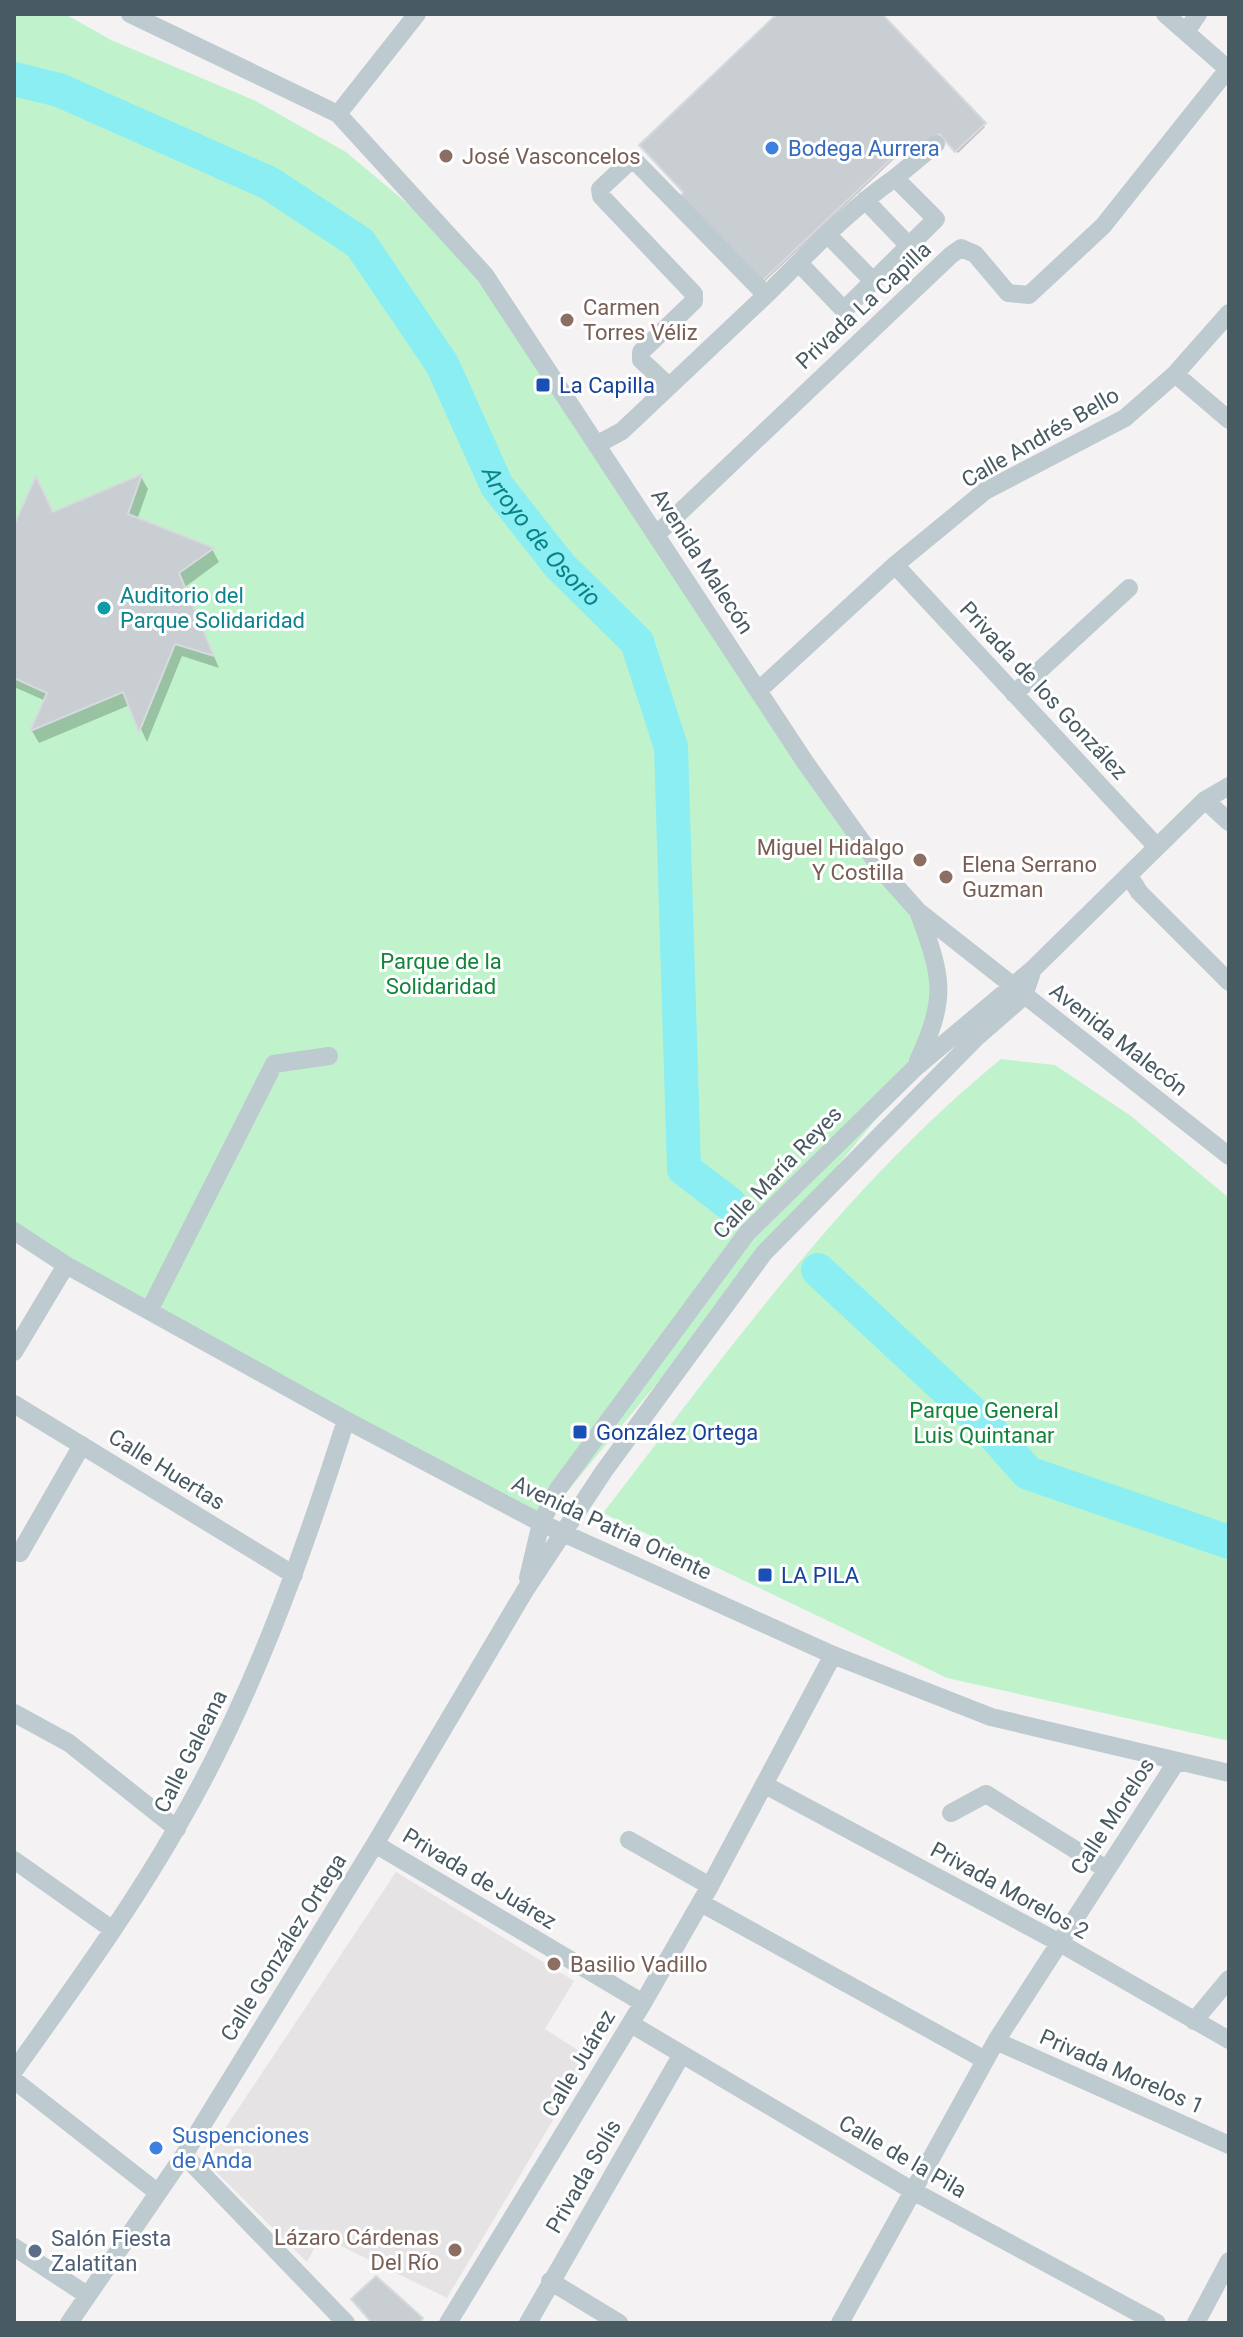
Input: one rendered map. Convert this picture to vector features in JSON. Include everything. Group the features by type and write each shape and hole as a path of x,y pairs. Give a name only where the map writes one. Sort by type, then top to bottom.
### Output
{"street":[{"name":"Avenida Malecón","path":"130,14 338,114 485,275 759,690 885,874 918,911 1229,1156"},
{"path":"338,114 417,14"},
{"path":"1165,14 1229,69"},
{"path":"1186,32 1198,14"},
{"name":"Privada La Capilla","path":"657,534 961,248 975,254 1008,293 1029,295 1103,226 1229,69"},
{"path":"598,444 622,431 865,200 936,144"},
{"path":"669,386 641,360 641,352 694,301 694,294 601,196 600,189 619,171 628,163 636,162 766,295"},
{"path":"799,263 842,308 847,307 911,248 936,219 895,178"},
{"path":"865,200 911,248"},
{"path":"828,235 874,282"},
{"name":"Calle Andrés Bello","path":"759,690 895,565 985,491 1125,418 1175,374 1229,313"},
{"path":"1175,374 1229,420"},
{"name":"Privada de los González","path":"895,565 1157,847"},
{"path":"1014,694 1129,588"},
{"path":"563,1534 604,1471 764,1253 977,1037 1018,991 1033,969 1205,800 1229,786"},
{"path":"1205,800 1229,822"},
{"path":"1130,877 1139,892 1229,982"},
{"path":"915,1068 935,1022 941,992 933,950 918,911"},
{"name":"Calle María Reyes","path":"541,1523 574,1465 747,1233 915,1068 1018,991"},
{"path":"150,1309 274,1064 329,1056"},
{"name":"Avenida Patria Oriente","path":"14,1231 66,1265 346,1420 541,1523 833,1655 991,1717 1229,1773"},
{"path":"14,1352 66,1265"},
{"name":"Calle Huertas","path":"14,1404 294,1575"},
{"name":"Calle Galeana","path":"14,2071 113,1930 177,1829 246,1695 294,1575 346,1420"},
{"path":"20,1553 82,1445"},
{"name":"Calle González Ortega","path":"526,1589 541,1523"},
{"name":"Calle González Ortega","path":"69,2323 184,2155 375,1844 526,1589 563,1534"},
{"name":"Calle Juárez","path":"448,2323 631,2024 701,1903 833,1655"},
{"path":"14,1713 69,1743 177,1829"},
{"name":"Calle Morelos","path":"840,2323 996,2041 1177,1761"},
{"name":"Privada Morelos 2","path":"765,1785 1058,1942 1229,2040"},
{"path":"951,1813 986,1794 1106,1869"},
{"path":"629,1840 710,1886"},
{"name":"Privada de Juárez","path":"375,1844 643,2003"},
{"path":"14,1860 113,1930"},
{"path":"701,1903 985,2060"},
{"path":"1194,2021 1229,1979"},
{"name":"Calle de la Pila","path":"631,2024 913,2191 1157,2323"},
{"name":"Privada Morelos 1","path":"996,2041 1229,2145"},
{"name":"Privada Solís","path":"528,2323 682,2054"},
{"path":"14,2080 157,2192"},
{"path":"184,2155 346,2323"},
{"path":"14,2247 87,2295"},
{"path":"1196,2323 1229,2261"},
{"path":"550,2281 619,2323"}],"shaded area":[{"path":"396,1872 574,1981 545,2029 590,2058 447,2298 321,2236 307,2262 204,2160"}],"green space":[{"name":"Parque de la Solidaridad","path":"14,14 65,14 111,40 256,101 346,152 459,247 918,911 941,992 926,1059 541,1523 14,1230"},
{"name":"Parque General Luis Quintanar","path":"1001,1059 1055,1065 1131,1116 1229,1198 1229,1741 947,1678 603,1513 789,1274 890,1162"}],"building":[{"name":"Bodega Aurrera","path":"777,14 882,14 986,123 955,152 939,134 920,151 910,141 759,284 679,199 683,192 639,145"},
{"name":"Auditorio del Parque Solidaridad","path":"142,474 128,514 214,548 179,573 214,656 175,644 139,732 123,692 30,731 47,693 14,678 14,525 36,476 53,512"},
{"path":"376,2276 423,2318 419,2323 372,2323 351,2299"}],"waterway":[{"name":"Arroyo de Osorio","path":"14,79 59,90 269,183 360,243 442,364 497,486 560,566 637,642 671,747 684,1169 730,1204"},
{"name":"Arroyo de Osorio","path":"818,1270 987,1427 1028,1473 1229,1542"}],"place":[{"name":"Bodega Aurrera","path":"772,148"},
{"name":"José Vasconcelos","path":"446,156"},
{"name":"Carmen Torres Véliz","path":"567,320"},
{"name":"La Capilla","path":"543,385"},
{"name":"Auditorio del Parque Solidaridad","path":"104,608"},
{"name":"Miguel Hidalgo Y Costilla","path":"920,860"},
{"name":"Elena Serrano Guzman","path":"946,877"},
{"name":"González Ortega","path":"580,1432"},
{"name":"LA PILA","path":"765,1575"},
{"name":"Basilio Vadillo","path":"554,1964"},
{"name":"Suspenciones de Anda","path":"156,2148"},
{"name":"Lázaro Cárdenas Del Río","path":"455,2250"},
{"name":"Salón Fiesta Zalatitan","path":"35,2251"}]}
